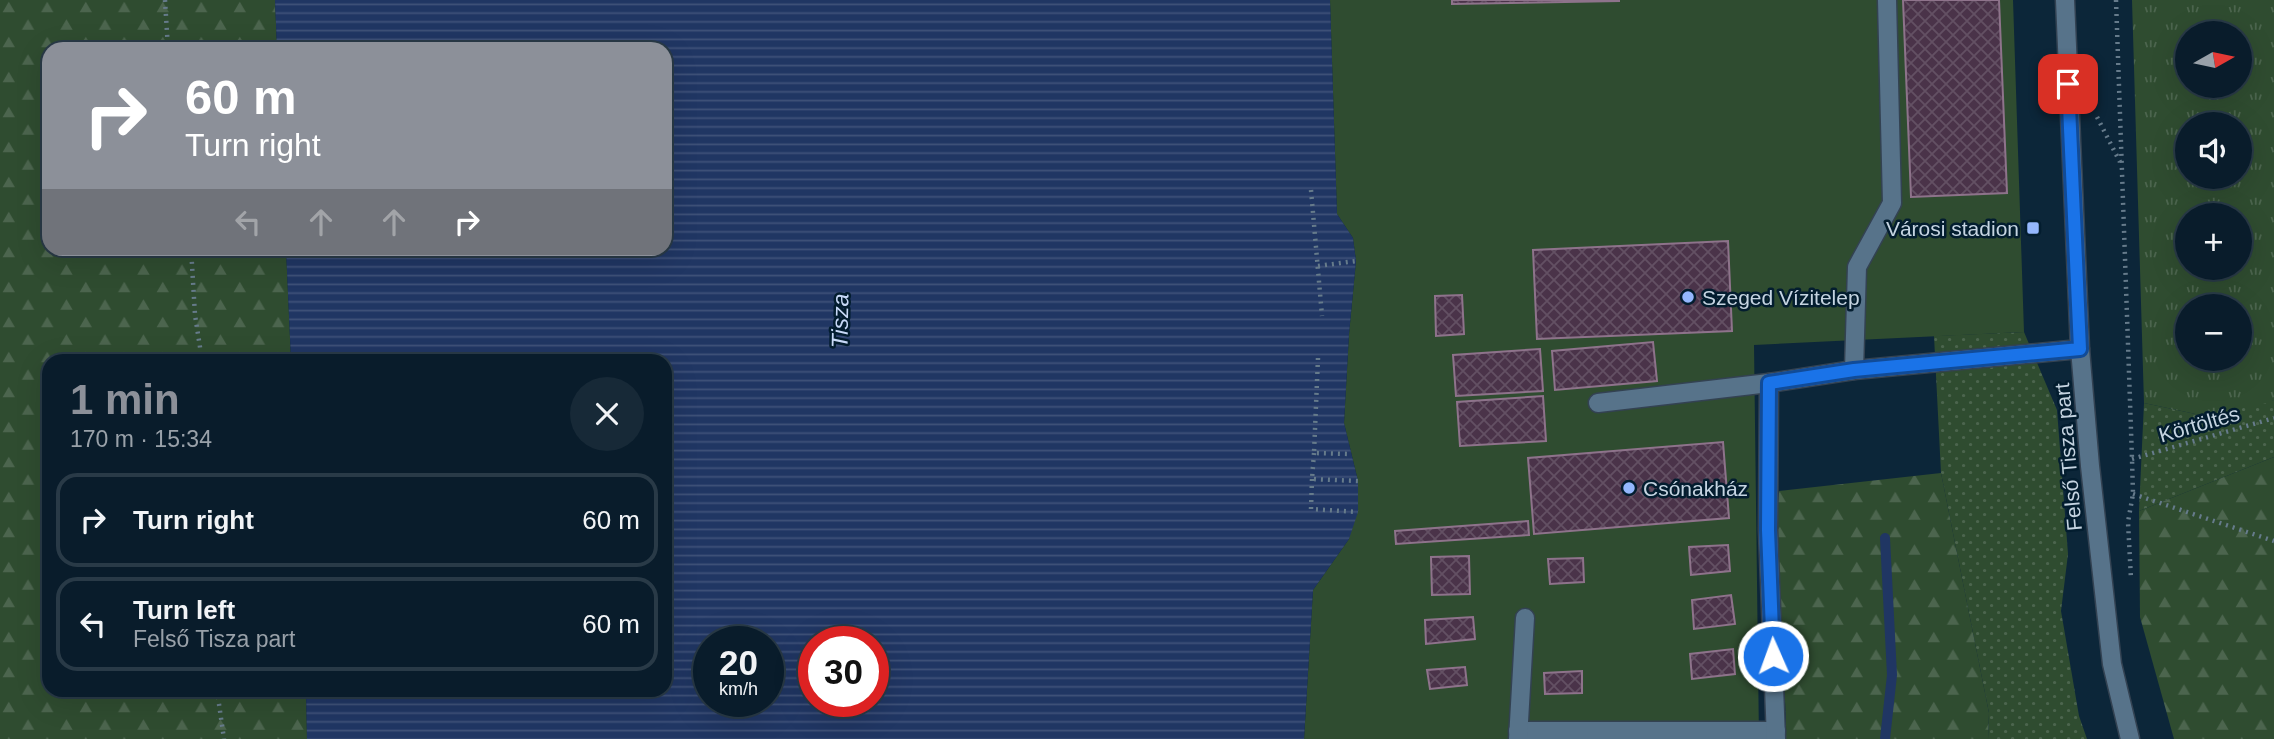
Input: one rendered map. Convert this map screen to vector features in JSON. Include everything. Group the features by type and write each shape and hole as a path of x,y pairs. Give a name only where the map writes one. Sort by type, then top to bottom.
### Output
{"street":[{"path":"1854,370 1857,267 1892,203 1887,0"},
{"name":"Felső Tisza part","path":"2065,0 2080,349 2093,499 2112,664 2130,739"},
{"path":"1598,403 1854,370 2080,349"},
{"path":"1525,618 1518,735 1776,735 1768,530 1769,383"}],"path":[{"path":"165,0 168,42"},
{"path":"2116,0 2133,494 2128,522 2131,587"},
{"path":"1311,190 1322,316"},
{"path":"191,256 195,316 201,354"},
{"path":"1318,266 1356,261"},
{"path":"1318,358 1311,509 1358,512"},
{"name":"Körtöltés","path":"2132,458 2193,443 2274,418"},
{"path":"1314,453 1351,454"},
{"path":"1312,479 1358,481"},
{"path":"2133,494 2274,541"},
{"path":"219,697 224,739"}],"green space":[{"path":"0,0 275,0 277,42 42,42 42,256 286,256 291,354 42,354 42,697 306,697 307,739 0,739"},
{"name":"Szeged Vízitelep","path":"1330,0 2013,0 2024,332 1754,345 1759,739 1304,739 1313,590 1349,539 1358,481 1344,423 1356,261 1353,238 1337,214"},
{"path":"2132,0 2274,0 2274,400 2205,416 2144,403"},
{"path":"2024,332 2057,410 2068,554 2061,611 2079,716 2087,739 1988,739 1989,713 1941,473 1934,336"},
{"path":"2274,400 2274,457 2139,511 2144,403 2205,416"},
{"path":"2274,457 2274,739 2174,739 2140,617 2139,511"},
{"path":"1941,473 1989,713 1988,739 1786,739 1776,575 1779,491"}],"water":[{"name":"Tisza","path":"275,0 1330,0 1337,214 1353,238 1356,261 1344,423 1358,481 1358,512 1349,539 1313,590 1304,739 307,739 306,697 672,697 672,354 291,354 286,256 672,256 672,42 277,42"}],"building":[{"path":"1452,0 1619,0 1619,1 1452,4"},
{"path":"1903,0 1999,0 2007,193 1911,197"},
{"path":"1728,241 1732,331 1537,339 1533,250"},
{"path":"1462,295 1464,334 1436,336 1435,296"},
{"path":"1653,342 1657,381 1555,390 1552,351"},
{"path":"1540,349 1543,391 1456,396 1453,355"},
{"path":"1543,396 1546,441 1460,446 1457,402"},
{"name":"Csónakház","path":"1723,442 1729,518 1534,534 1528,458"},
{"path":"1528,521 1529,535 1396,544 1395,531"},
{"path":"1728,545 1730,571 1691,575 1689,547"},
{"path":"1469,556 1470,594 1432,595 1431,557"},
{"path":"1583,558 1584,582 1550,584 1548,559"},
{"path":"1731,595 1735,624 1694,629 1692,600"},
{"path":"1473,617 1475,639 1426,644 1425,620"},
{"path":"1733,649 1735,674 1692,679 1690,654"},
{"path":"1465,667 1467,685 1430,689 1427,670"},
{"path":"1582,671 1582,693 1545,694 1544,673"}],"waterway":[{"path":"1885,538 1892,675 1885,739"}],"place":[{"name":"Városi stadion","path":"2033,228"},
{"name":"Szeged Vízitelep","path":"1688,297"},
{"name":"Csónakház","path":"1629,488"}],"route":[{"path":"1773,656 1768,530 1769,383 1854,370 2080,349 2068,84"}]}
